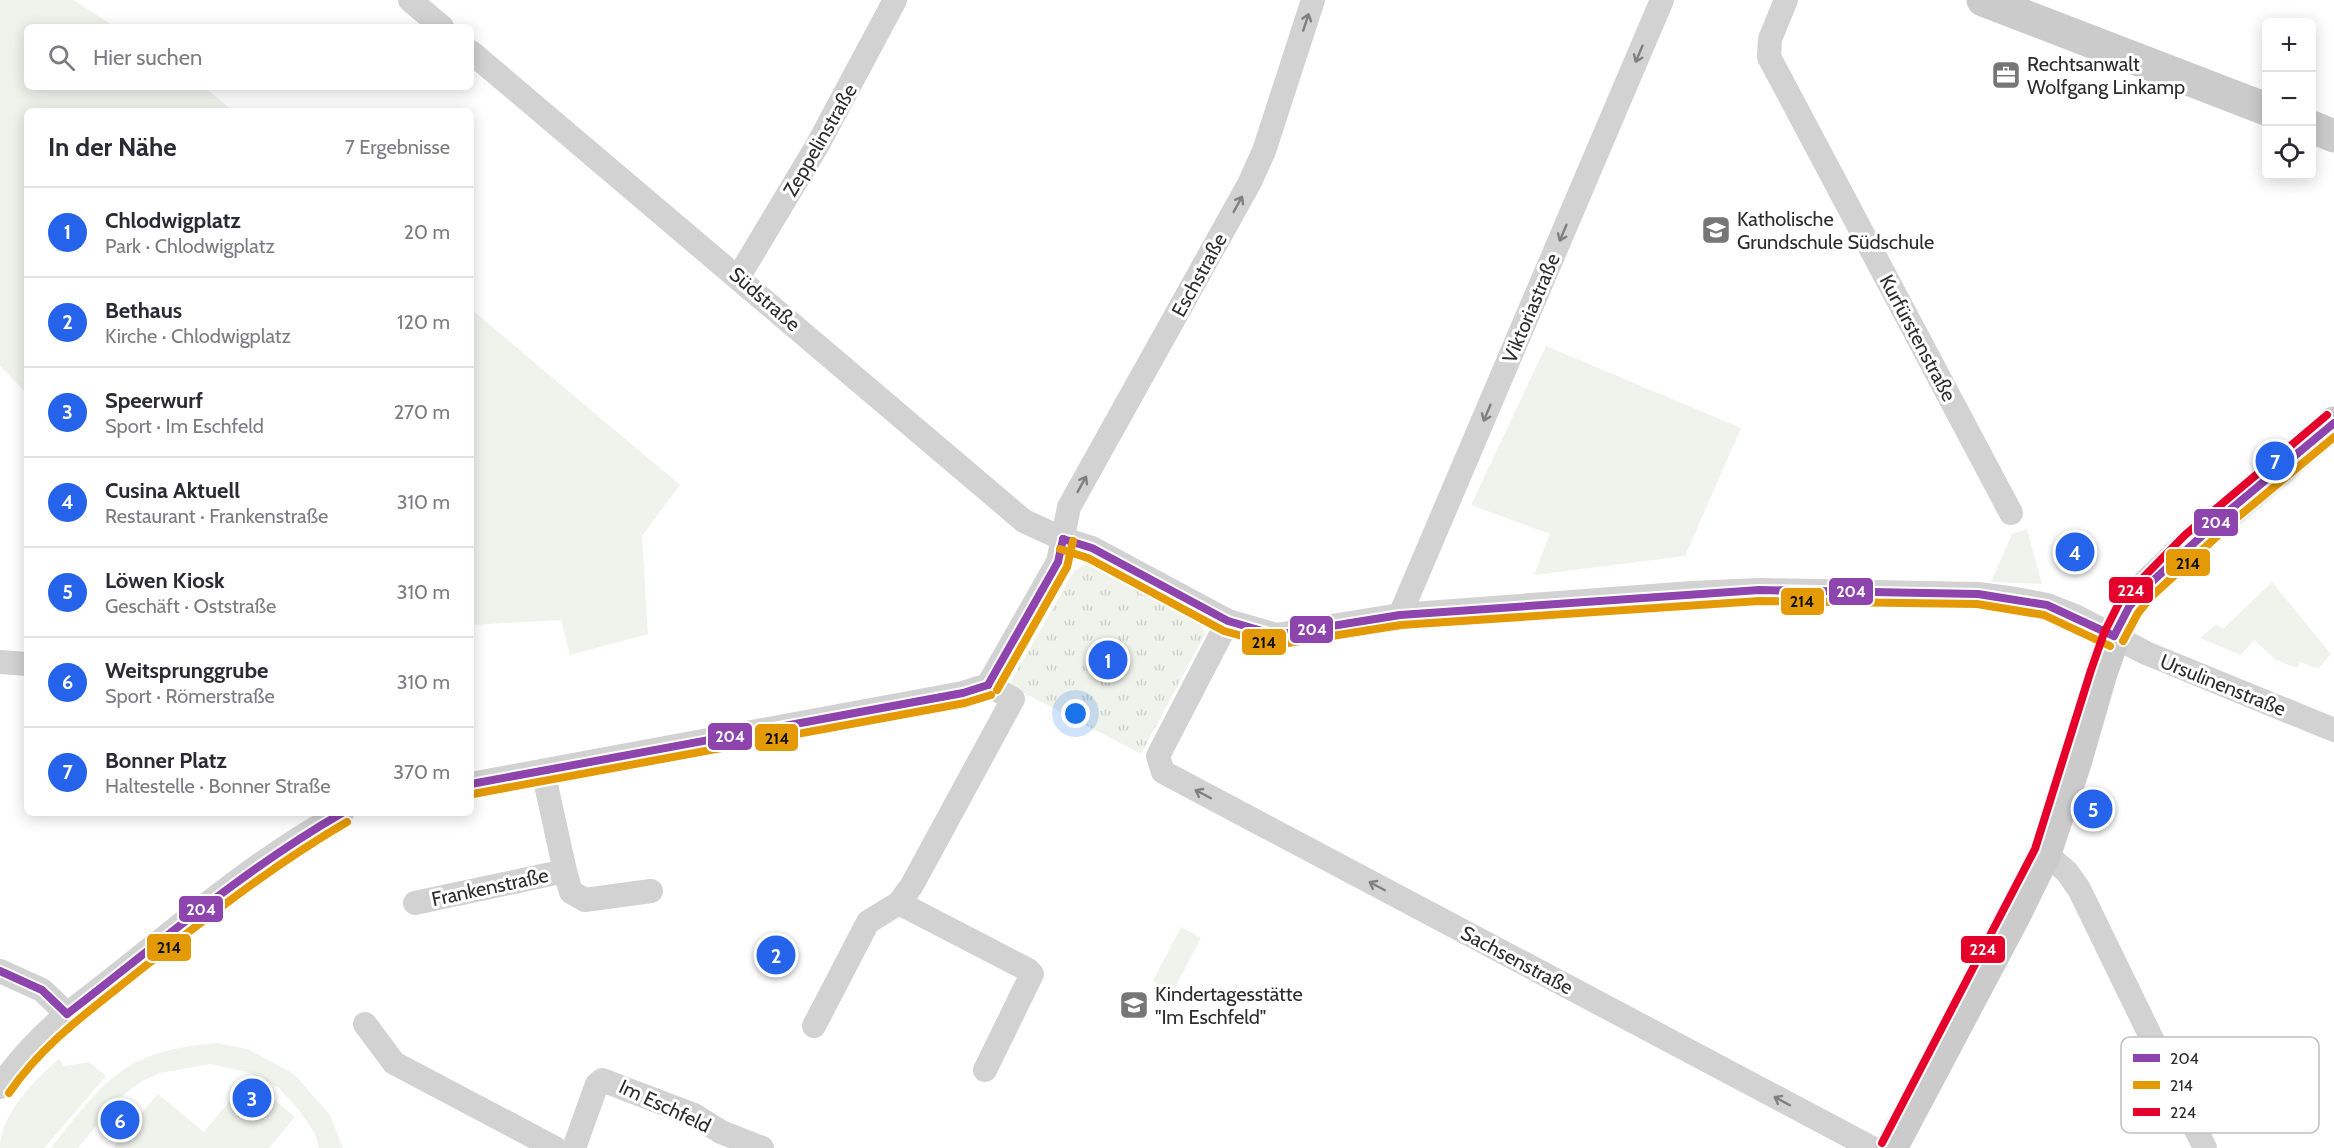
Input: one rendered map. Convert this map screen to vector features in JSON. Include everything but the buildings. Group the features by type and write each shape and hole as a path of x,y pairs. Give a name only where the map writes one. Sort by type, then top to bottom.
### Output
{"street":[{"path":"410,0 438,24"},
{"name":"Zeppelinstraße","path":"739,276 817,146 895,0"},
{"name":"Eschstraße","path":"988,685 1058,562 1069,507 1249,184 1264,151 1313,0"},
{"name":"Viktoriastraße","path":"1400,615 1662,0"},
{"name":"Kurfürstenstraße","path":"1786,0 1770,39 1769,57 2011,513"},
{"path":"1983,0 2262,108"},
{"name":"Südstraße","path":"474,55 739,276 1024,521 1063,539 1092,548 1228,621"},
{"path":"2316,129 2334,136"},
{"path":"1891,1148 2045,853 2114,636 2140,592 2231,509 2334,423"},
{"path":"1228,621 1276,635 1400,615 1759,590 1978,594 2047,605 2114,636"},
{"name":"Sachsenstraße","path":"1228,621 1158,756 1163,772 1872,1148"},
{"name":"Ursulinenstraße","path":"2114,636 2156,657 2334,730"},
{"path":"0,662 24,664"},
{"path":"474,783 963,693 988,685 1013,699 912,885 899,903 868,922 814,1026"},
{"name":"Frankenstraße","path":"543,771 571,892 585,900 651,891"},
{"path":"0,1086 14,1065 42,1035 68,1014 250,871 306,832 336,816"},
{"path":"2045,853 2067,872 2079,889 2151,1037"},
{"name":"Frankenstraße","path":"415,903 565,871"},
{"path":"899,903 1032,974 985,1070"},
{"path":"0,971 42,990 68,1014"},
{"path":"365,1024 394,1063 555,1148"},
{"name":"Im Eschfeld","path":"574,1148 597,1084 602,1080 694,1115 721,1132 762,1148"},
{"path":"2198,1133 2205,1148"}],"green space":[{"path":"0,0 74,0 110,24 24,24 24,90 208,90 229,108 24,108 24,391 0,366"},
{"path":"474,312 680,485 642,536 648,634 570,655 561,620 474,625"},
{"path":"1546,346 1741,428 1685,556 1534,575 1550,534 1471,505"},
{"path":"2027,529 2042,584 1991,582 2012,534"},
{"path":"1089,561 1198,618 1205,634 1141,754 1009,685 1074,571"},
{"path":"2272,582 2331,654 2318,669 2300,662 2297,668 2276,660 2254,640 2241,655 2200,638 2216,624 2223,629"},
{"path":"1181,927 1201,938 1173,991 1153,981"},
{"path":"217,1043 248,1049 294,1074 330,1115 343,1148 319,1148 315,1134 299,1110 279,1088 247,1072 210,1064 160,1073 142,1081 119,1098 78,1148 51,1148 87,1104 119,1073 159,1053"},
{"path":"59,1059 64,1066 89,1062 106,1076 44,1148 0,1148 6,1123 12,1111 29,1088"},
{"path":"249,1078 295,1117 269,1148 113,1148 119,1140 100,1125 122,1100 140,1115 158,1094 204,1132"}],"transit line":[{"name":"224","path":"1882,1143 2035,849 2091,670 2104,633 2120,601 2185,535 2327,415"},
{"name":"204","path":"2114,636 2129,607 2144,589 2231,509 2334,423"},
{"name":"214","path":"2123,641 2138,613 2152,596 2238,517 2334,437"},
{"name":"204","path":"1063,539 1092,548 1228,621 1276,635 1400,615 1759,590 1978,594 2047,605 2114,636"},
{"name":"204","path":"988,685 1058,562 1063,539"},
{"name":"214","path":"997,690 1067,567 1073,541"},
{"name":"214","path":"1060,549 1088,558 1224,631 1275,645 1401,625 1759,601 1977,604 2044,615 2110,646"},
{"name":"204","path":"474,783 963,693 988,685"},
{"name":"214","path":"474,794 965,703 991,695"},
{"name":"204","path":"67,1014 235,883 337,816"},
{"name":"214","path":"9,1093 37,1058 69,1027 240,893 347,822"},
{"name":"204","path":"0,971 42,990 67,1014"}],"place":[{"name":"Rechtsanwalt Wolfgang Linkamp","path":"2006,75"},
{"name":"Katholische Grundschule Südschule","path":"1716,230"},
{"name":"Bonner Platz","path":"2275,461"},
{"name":"Cusina Aktuell","path":"2075,552"},
{"name":"Chlodwigplatz","path":"1108,660"},
{"name":"Löwen Kiosk","path":"2093,809"},
{"name":"Bethaus","path":"776,955"},
{"name":"Kindertagesstätte \"Im Eschfeld\"","path":"1134,1005"},
{"name":"Speerwurf","path":"252,1098"},
{"name":"Weitsprunggrube","path":"120,1120"}]}
